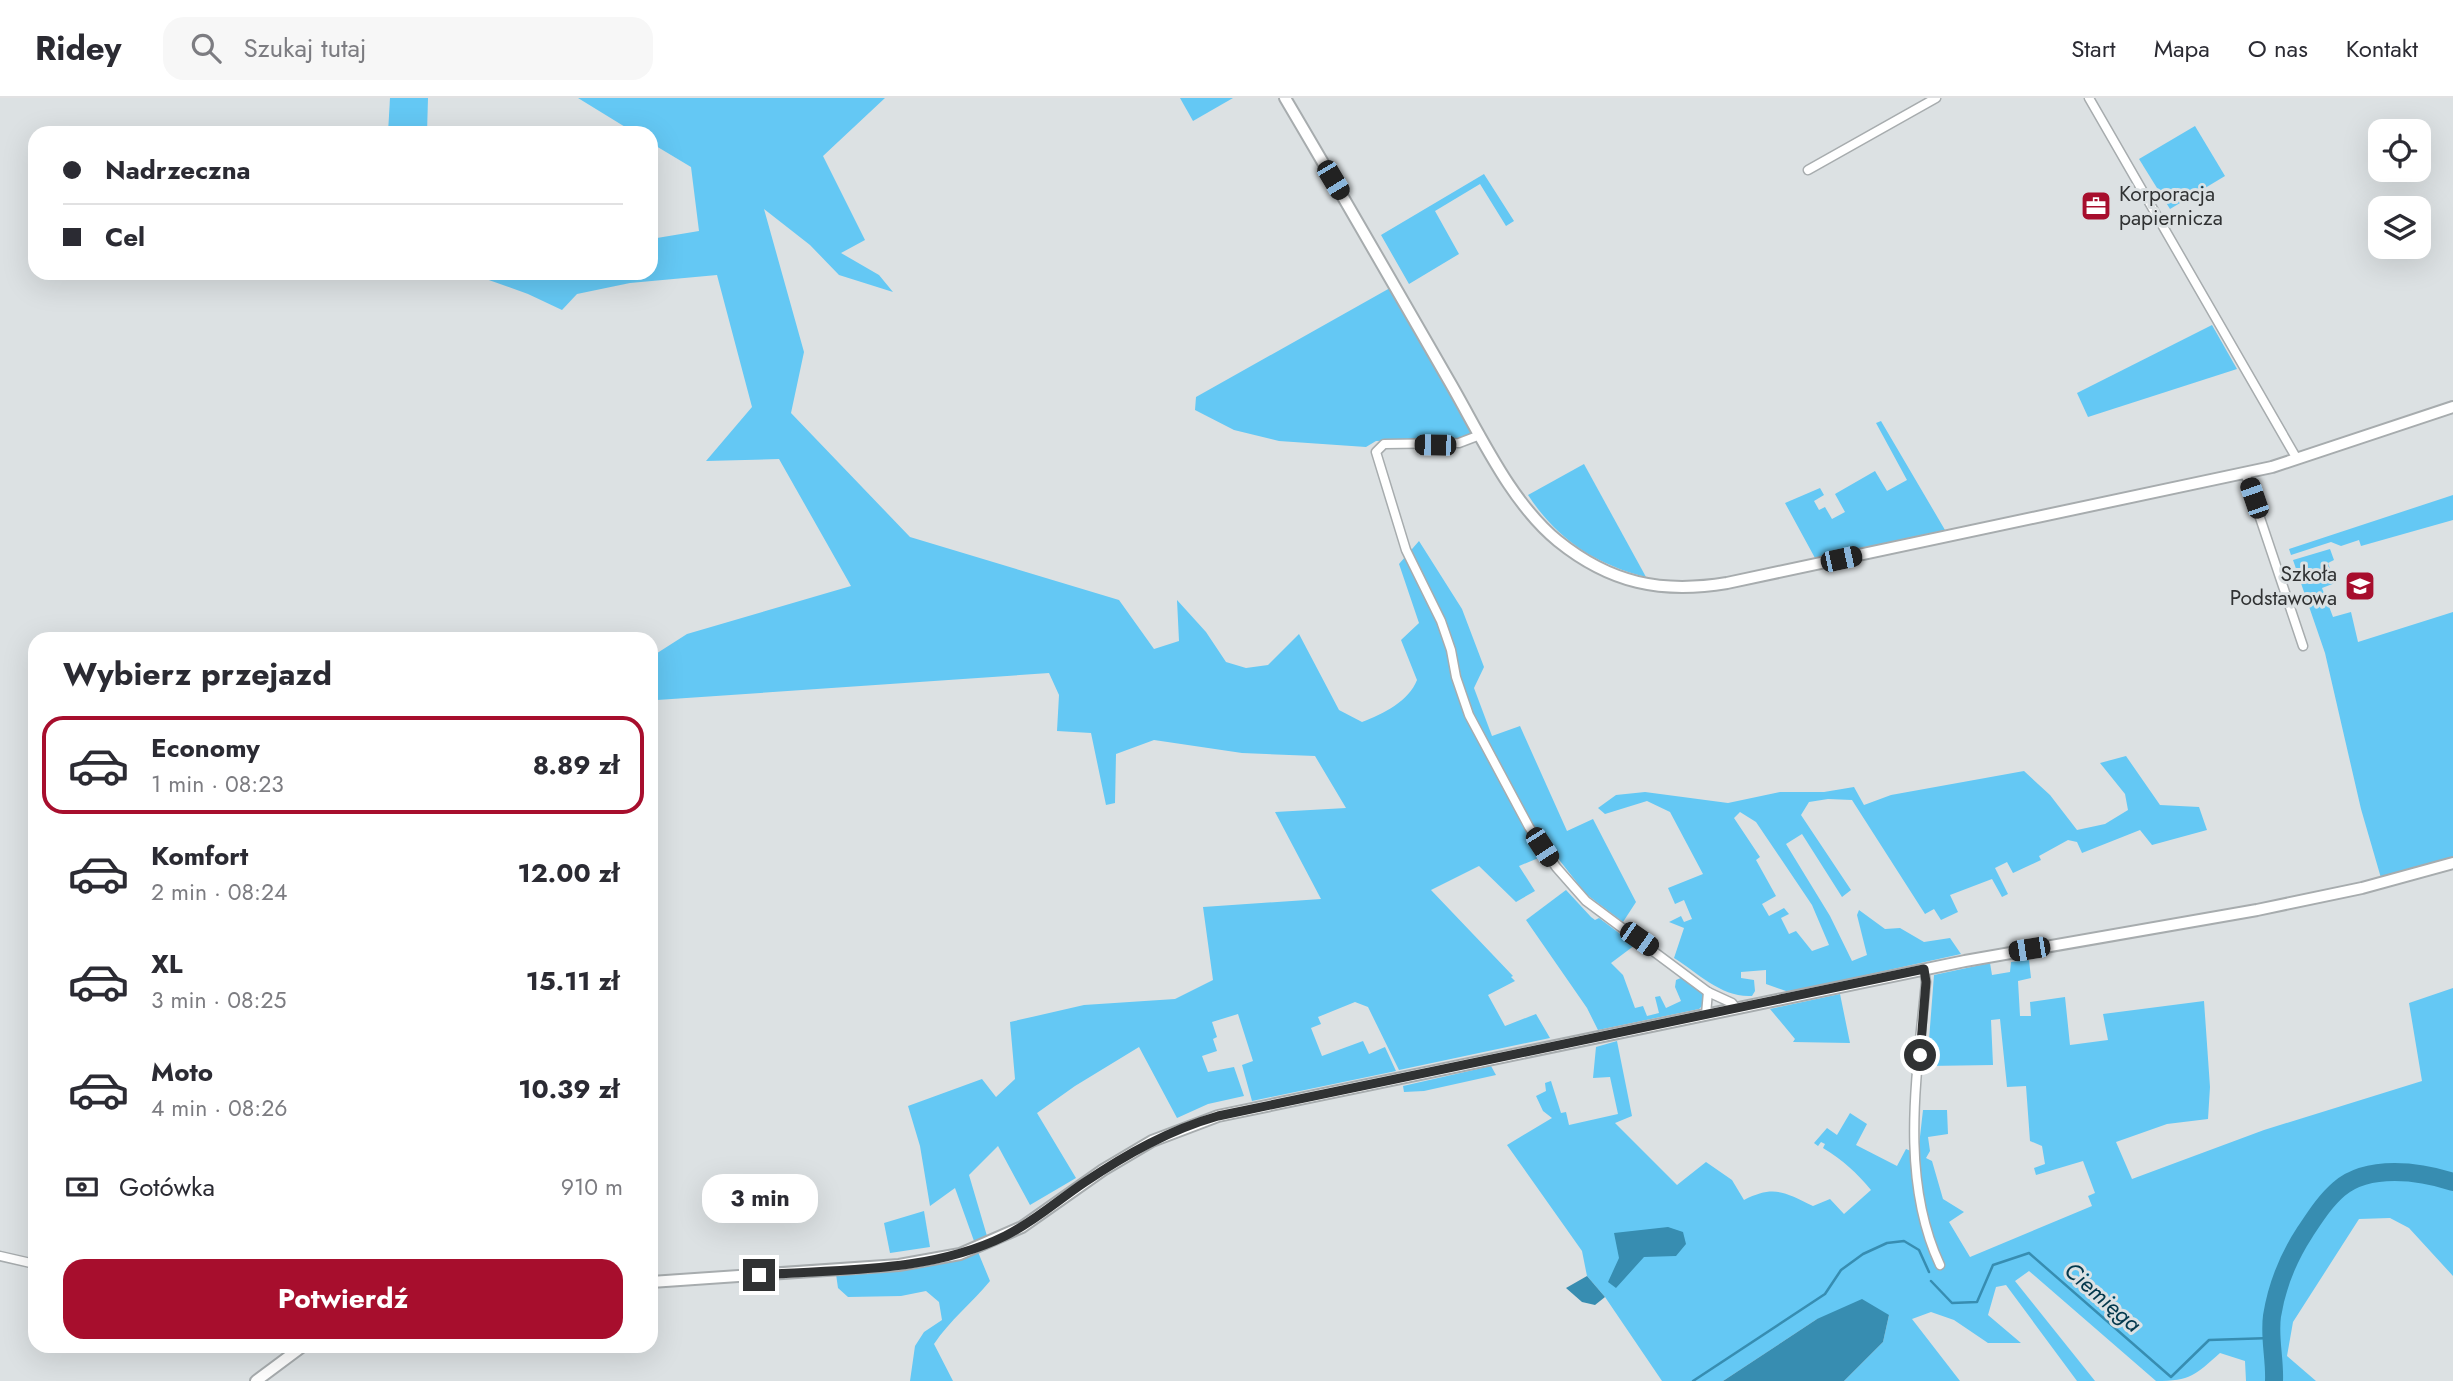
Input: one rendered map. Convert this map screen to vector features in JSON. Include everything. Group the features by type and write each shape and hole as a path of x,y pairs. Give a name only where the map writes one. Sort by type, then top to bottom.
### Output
{"street":[{"path":"1285,98 1480,435 1533,518 1556,540 1587,561 1620,577 1651,586 1677,589 1742,580 2245,473 2297,459 2453,408"},
{"path":"1808,170 1936,98"},
{"path":"2089,98 2297,459"},
{"path":"1480,435 1459,443 1384,444 1377,452 1406,550 1441,621 1468,715 1529,827 1563,876 1599,912 1708,992 1732,1003 1736,1008"},
{"path":"2245,473 2303,646"},
{"path":"658,1282 899,1265 960,1254 1002,1238 1028,1224 1143,1145 1203,1120 1924,969 2257,910 2362,888 2453,863"},
{"path":"1924,969 1926,982 1914,1165 1931,1247 1940,1265"},
{"path":"1706,1014 1708,992"},
{"path":"0,1256 28,1262"},
{"path":"256,1381 294,1353"}],"shaded area":[{"path":"390,98 428,98 427,126 388,126"},
{"path":"578,98 885,98 823,156 865,240 841,253 879,275 893,292 839,275 810,245 764,209 804,352 791,413 910,537 1119,600 1154,649 1179,641 1177,600 1206,632 1226,662 1246,668 1268,665 1299,634 1339,710 1362,722 1387,711 1402,700 1417,680 1401,640 1419,623 1399,564 1419,541 1462,609 1484,667 1474,688 1492,736 1520,726 1567,831 1593,819 1636,902 1623,922 1586,894 1553,852 1519,866 1535,891 1516,902 1479,866 1431,890 1513,976 1511,977 1515,981 1488,995 1505,1026 1536,1014 1550,1038 1399,1070 1368,1007 1355,1002 1318,1017 1321,1024 1311,1028 1322,1056 1363,1041 1369,1054 1385,1047 1396,1071 1252,1101 1242,1065 1253,1061 1238,1014 1212,1022 1217,1037 1213,1039 1217,1051 1202,1056 1208,1072 1234,1067 1244,1096 1208,1104 1177,1118 1139,1047 1037,1113 1076,1178 1030,1205 998,1146 969,1175 987,1236 974,1241 955,1188 930,1206 920,1146 908,1106 982,1079 996,1097 1015,1079 1010,1022 1084,1005 1175,999 1213,980 1203,907 1321,899 1275,812 1346,808 1315,756 1242,753 1154,740 1116,754 1115,803 1106,805 1091,733 1057,731 1059,695 1049,673 658,700 658,653 687,634 851,586 779,459 706,461 752,407 717,275 630,283 577,294 562,310 489,280 658,280 658,238 699,231 691,167 658,147 658,126 624,126"},
{"path":"1180,98 1233,98 1193,121"},
{"path":"2195,126 2225,176 2170,209 2139,159"},
{"path":"1484,174 1514,221 1506,226 1480,184 1435,211 1459,254 1409,284 1381,235"},
{"path":"1390,288 1473,435 1457,439 1376,441 1366,447 1279,441 1234,430 1195,410 1196,397"},
{"path":"2212,325 2237,369 2088,417 2077,393"},
{"path":"1881,421 1945,530 1815,558 1785,503 1820,488 1824,495 1814,501 1819,510 1825,507 1832,519 1845,512 1835,494 1875,471 1887,491 1907,480 1876,423"},
{"path":"1584,464 1646,577 1610,565 1578,548 1551,525 1528,495"},
{"path":"2453,495 2453,520 2361,546 2359,540 2341,546 2331,542 2291,555 2289,549"},
{"path":"2330,549 2334,560 2328,563 2335,583 2322,588 2333,617 2351,612 2358,642 2453,612 2453,859 2381,878 2361,809 2325,653 2293,560"},
{"path":"2126,756 2160,805 2199,807 2207,830 2152,845 2140,830 2082,853 2077,842 2068,840 2039,856 2041,860 2013,873 2007,862 1995,868 2008,894 2002,897 1992,879 1950,895 1958,912 1941,920 1934,909 1925,914 1852,800 1828,799 1809,802 1801,815 1851,890 1842,897 1802,834 1786,844 1830,916 1852,961 1867,955 1857,915 1859,910 1885,929 1900,928 1924,942 1950,938 1961,954 1786,991 1766,984 1766,970 1741,972 1741,978 1754,980 1755,991 1752,996 1741,996 1720,989 1674,958 1684,928 1669,922 1681,916 1684,922 1692,919 1684,900 1675,904 1668,888 1703,874 1670,812 1647,801 1605,814 1598,808 1616,795 1645,792 1728,803 1780,792 1824,792 1854,787 1864,805 1891,795 2024,771 2050,795 2077,830 2105,824 2128,810 2125,794 2100,763","holes":["1740,812 1756,822 1812,905 1829,945 1812,951 1796,931 1789,934 1781,918 1789,914 1784,908 1769,916 1762,904 1776,896 1756,860 1760,857 1734,818"]},
{"path":"1566,890 1591,917 1595,920 1599,918 1635,945 1611,963 1623,975 1635,1008 1643,1006 1647,1016 1659,1013 1655,997 1660,996 1666,1008 1681,1001 1675,987 1676,980 1683,977 1705,996 1704,1004 1699,1009 1598,1030 1587,1008 1526,920"},
{"path":"2029,960 2031,978 2018,981 2020,1016 2031,1016 2030,1002 2065,997 2070,1045 2108,1040 2103,1014 2204,1001 2210,1087 2208,1119 2167,1124 2116,1142 2132,1179 2264,1130 2422,1081 2409,1003 2453,988 2453,1276 2409,1228 2390,1218 2359,1219 2293,1322 2287,1356 2316,1381 2246,1381 2245,1361 2220,1353 2192,1375 2177,1380 2156,1381 2029,1271 2015,1281 2095,1381 2077,1381 2006,1285 1996,1287 1988,1315 2021,1343 1988,1343 1954,1320 1931,1312 1912,1319 1960,1381 1844,1381 1883,1342 1889,1315 1817,1319 1723,1381 1662,1381 1605,1297 1587,1276 1582,1251 1507,1145 1552,1118 1543,1111 1536,1096 1546,1091 1545,1083 1551,1081 1561,1113 1566,1112 1569,1125 1618,1114 1610,1077 1593,1078 1596,1047 1617,1041 1632,1116 1615,1123 1677,1185 1706,1162 1732,1180 1744,1200 1771,1192 1786,1194 1813,1206 1830,1199 1844,1214 1871,1190 1849,1167 1823,1148 1825,1144 1821,1142 1818,1146 1814,1143 1827,1128 1837,1135 1850,1113 1867,1124 1856,1145 1897,1166 1906,1149 1918,1154 1923,1110 1947,1110 1948,1134 1928,1137 1930,1151 1926,1158 1932,1161 1943,1199 1964,1212 1949,1222 1970,1257 2092,1206 2088,1196 2095,1193 2083,1161 2036,1175 2034,1168 2045,1164 2042,1146 2030,1141 2026,1086 2007,1087 2000,1019 1991,1020 1993,1065 1927,1066 1934,975 1990,963 1992,975 2010,972 2011,962"},
{"path":"1840,994 1850,1043 1793,1042 1795,1039 1770,1009"},
{"path":"1491,1066 1496,1075 1424,1091 1404,1092 1403,1086"},
{"path":"924,1211 930,1247 890,1253 884,1223"},
{"path":"1668,1227 1683,1232 1686,1244 1676,1256 1644,1257 1616,1288 1608,1282 1619,1258 1614,1233"},
{"path":"978,1252 990,1281 934,1344 953,1381 910,1381 915,1346 924,1332 942,1320 939,1302 926,1291 901,1296 848,1297 838,1288 836,1274 933,1265"},
{"path":"1587,1276 1605,1297 1595,1305 1582,1302 1566,1288"},
{"path":"1862,1299 1889,1315 1883,1342 1844,1381 1723,1381 1817,1319"}],"waterway":[{"path":"2274,1381 2271,1324 2277,1293 2293,1252 2329,1199 2351,1181 2379,1173 2410,1173 2453,1182"},
{"name":"Ciemięga","path":"1693,1381 1825,1294 1841,1270 1863,1254 1887,1243 1904,1241 1919,1250 1929,1272"},
{"name":"Ciemięga","path":"1931,1281 1952,1303 1977,1302 1993,1265 2029,1253 2171,1377 2209,1340 2271,1338"}],"place":[{"name":"Korporacja papiernicza","path":"2096,206"},
{"name":"Szkoła Podstawowa","path":"2360,586"}],"route":[{"path":"759,1275 908,1264 941,1259 975,1249 1028,1224 1143,1145 1181,1128 1218,1116 1924,969 1926,982 1920,1055"}]}
